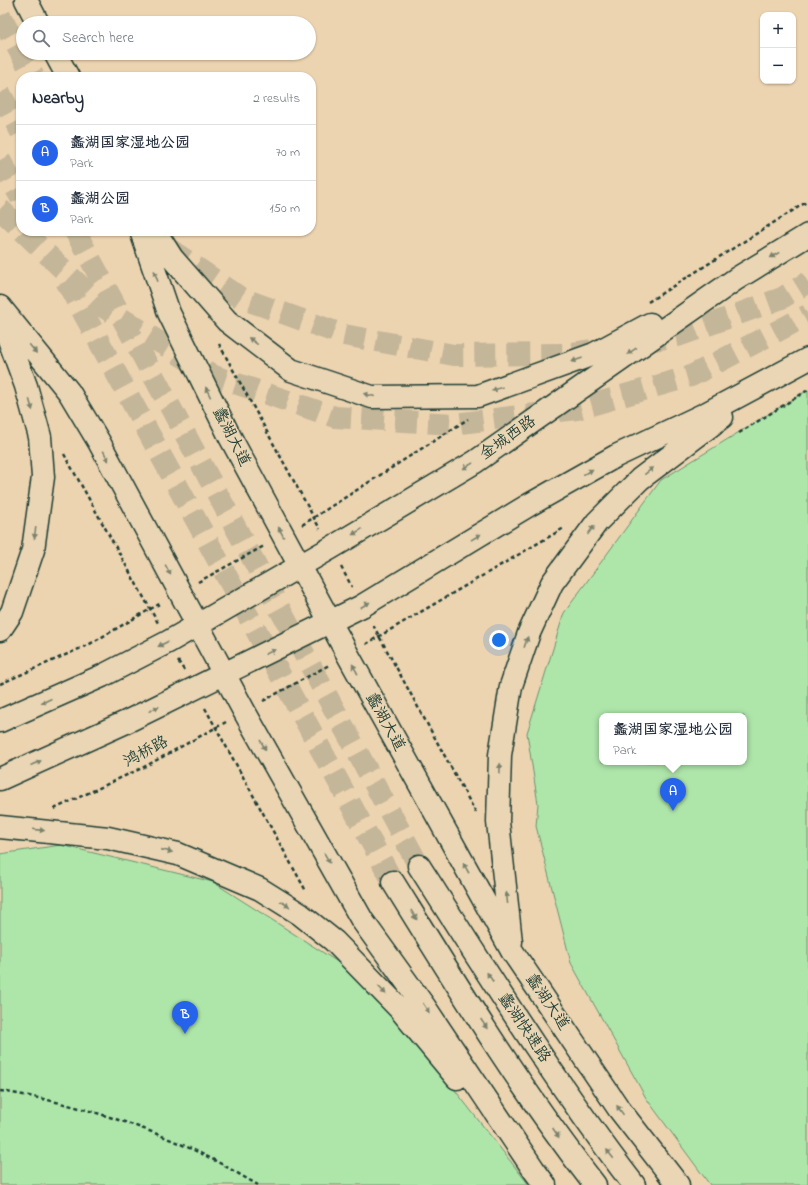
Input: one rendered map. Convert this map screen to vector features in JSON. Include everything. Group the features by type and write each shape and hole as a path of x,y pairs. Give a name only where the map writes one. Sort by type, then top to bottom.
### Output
{"main road":[{"path":"26,0 34,16"},
{"path":"59,60 65,72"},
{"name":"金城西路","path":"0,721 102,676 168,642 300,566 475,462 736,279 808,235"},
{"name":"蠡湖大道","path":"143,236 169,313 229,435 348,655 512,951 619,1109 678,1185"},
{"path":"158,236 172,258 227,321 291,370 372,397 478,396 594,354 736,279"},
{"path":"0,307 68,392 99,442 224,675 362,920 424,1006 539,1178"},
{"path":"0,315 26,386 40,437 43,477 33,550 12,612 0,630"},
{"path":"0,779 224,675 362,606 529,505 616,456 707,413 802,363"},
{"path":"512,951 498,822 500,756 511,686 529,634 552,583 597,522 640,478 697,435 802,363"},
{"path":"0,827 108,838 178,854 260,889 300,914 334,941 399,1008 539,1178"},
{"name":"蠡湖快速路","path":"419,866 484,969 591,1129 634,1185"},
{"name":"蠡湖快速路","path":"393,882 458,985 566,1147 594,1185"}],"path":[{"path":"647,302 808,201"},
{"path":"0,684 88,645 314,518 472,416"},
{"path":"63,453 307,893"},
{"path":"348,655 568,525"},
{"name":"鸿桥路","path":"53,810 144,767 348,655"},
{"path":"0,1091 71,1106 136,1126 202,1154 258,1185"}],"green space":[{"path":"808,390 808,1185 710,1185 646,1098 571,963 536,826 538,804 527,733 564,613 661,480"},
{"path":"61,845 213,882 372,984 529,1185 0,1185 0,854"}],"tunnel":[{"path":"0,16 16,45"},
{"path":"25,60 31,72"},
{"path":"0,93 16,123"},
{"path":"0,160 16,189"},
{"path":"0,209 16,224"},
{"path":"28,236 100,305 214,376 335,417 453,424 577,409 691,376 808,315"},
{"path":"78,236 419,866"},
{"path":"168,248 241,298 344,335 454,355 566,354 591,350"},
{"path":"66,281 393,882"},
{"path":"643,342 678,336 782,298 808,282"}],"place":[{"name":"蠡湖国家湿地公园","path":"673,811"},
{"name":"蠡湖公园","path":"185,1034"}]}
